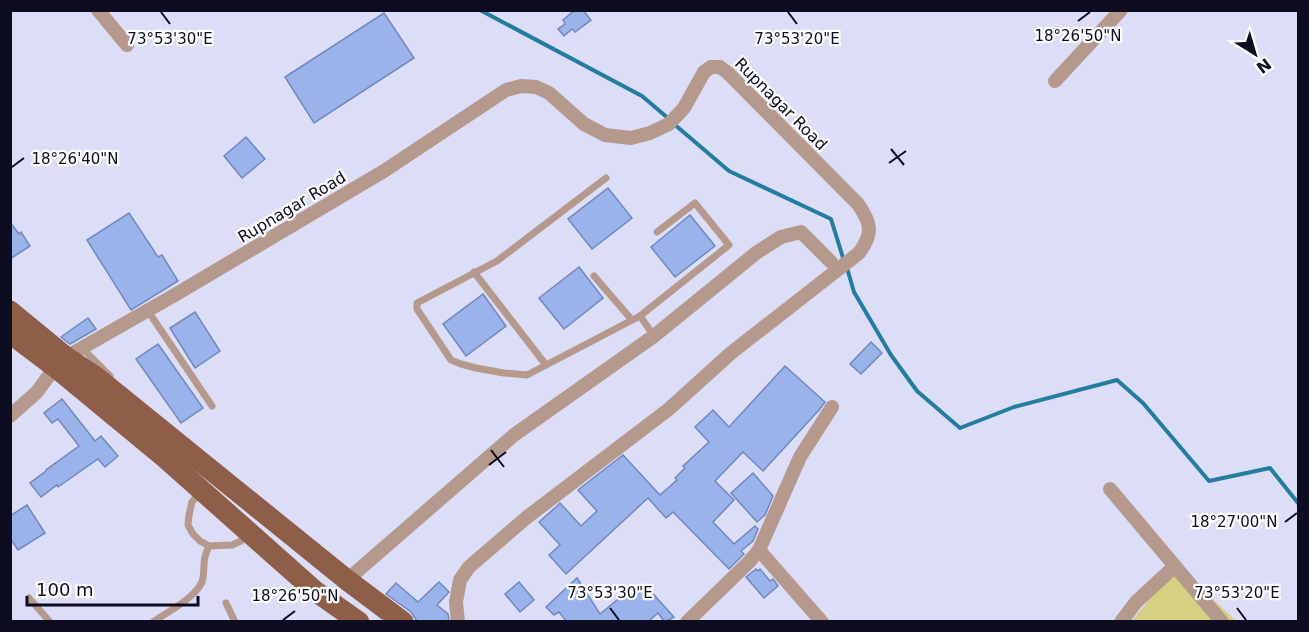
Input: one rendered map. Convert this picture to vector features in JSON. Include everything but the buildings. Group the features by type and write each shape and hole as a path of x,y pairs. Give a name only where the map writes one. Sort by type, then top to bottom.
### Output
{"main road":[{"path":"10,311 68,358 96,377 347,580 403,621"},
{"path":"10,333 68,358 164,457 315,591 354,620"}],"street":[{"path":"98,10 127,45"},
{"path":"1055,81 1121,10"},
{"name":"Rupnagar Road","path":"68,358 384,171 506,90 521,86 536,87 549,93 584,124 605,135 631,138 651,133 673,120 684,108 704,72 720,67 858,204 867,217 869,230 867,242 852,259 835,265 731,352 669,409 526,518 469,567 460,580 456,602 458,621"},
{"path":"347,580 514,435 654,336 756,253 781,237 801,232 835,265"},
{"path":"10,416 38,392 68,358"},
{"path":"687,621 749,562 759,549 800,457 832,407"},
{"path":"1110,489 1222,621"},
{"path":"759,549 822,621"},
{"path":"1121,621 1136,602 1175,566"},
{"path":"354,620 370,598"}],"lane":[{"path":"606,178 497,261 417,303 417,309 451,360 477,368 527,375 640,316 729,245 696,203 657,232"},
{"path":"474,272 546,365"},
{"path":"594,276 632,320"},
{"path":"147,311 212,406"},
{"path":"640,316 654,336"},
{"path":"197,496 192,502 188,525 200,541 209,546 232,545 241,541 250,532"},
{"path":"153,621 188,598 200,586 203,579 205,555 209,546"},
{"path":"29,598 51,621"},
{"path":"226,603 235,621"}],"shaded area":[{"path":"1177,565 1236,621 1131,622"}],"waterway":[{"path":"480,10 642,96 669,119"},
{"path":"674,124 729,171 831,219 844,261"},
{"path":"847,268 854,292 891,355 917,391 960,428 1014,407 1117,380 1143,403 1209,481 1270,468 1298,503"}]}
